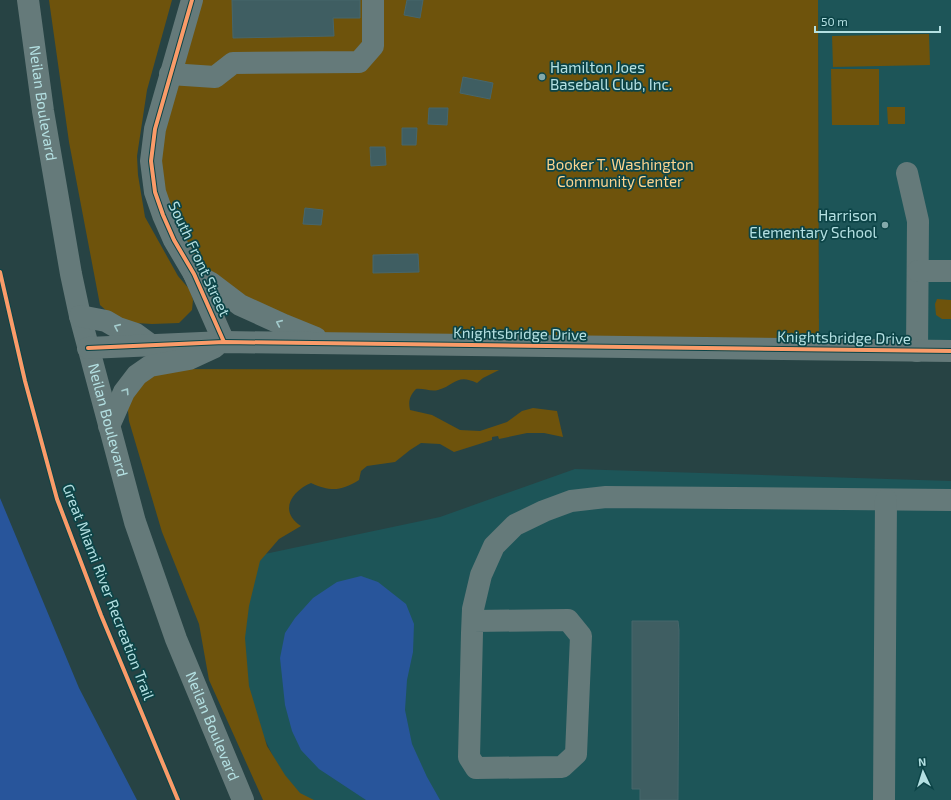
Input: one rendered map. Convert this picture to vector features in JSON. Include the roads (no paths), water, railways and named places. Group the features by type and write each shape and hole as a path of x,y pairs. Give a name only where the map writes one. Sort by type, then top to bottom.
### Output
{"street":[{"name":"Neilan Boulevard","path":"28,0 43,112 71,274 80,316 109,426 135,522 176,639 244,800"},
{"name":"South Front Street","path":"192,0 155,129 151,161 155,192 162,215 174,240 194,274 224,342"},
{"path":"170,74 215,77 233,63 359,62 373,46 373,0"},
{"path":"907,173 918,221 917,351"},
{"path":"918,271 951,271"},
{"path":"194,274 211,283 240,305 328,343"},
{"path":"80,316 106,321 118,328 136,334 151,345"},
{"path":"109,426 124,392 137,375 150,366 189,359 224,342"},
{"name":"Knightsbridge Drive","path":"88,348 224,342 951,351"},
{"path":"473,621 568,620 581,636 576,754 562,767 476,768 469,758 473,609 481,575 494,546 514,525 544,510 571,500 606,497 951,500"},
{"path":"884,800 886,500"}],"water":[{"path":"0,498 79,688 137,800 0,800"},
{"path":"361,576 378,582 406,604 414,624 413,652 407,680 405,710 412,744 427,777 440,800 366,800 319,769 301,750 292,731 285,705 280,658 285,633 295,618 313,598 337,582"}],"place":[{"name":"Hamilton Joes Baseball Club, Inc.","path":"542,77"},
{"name":"Harrison Elementary School","path":"885,225"}],"park label":[{"name":"Booker T. Washington Community Center","path":"620,174"}]}
